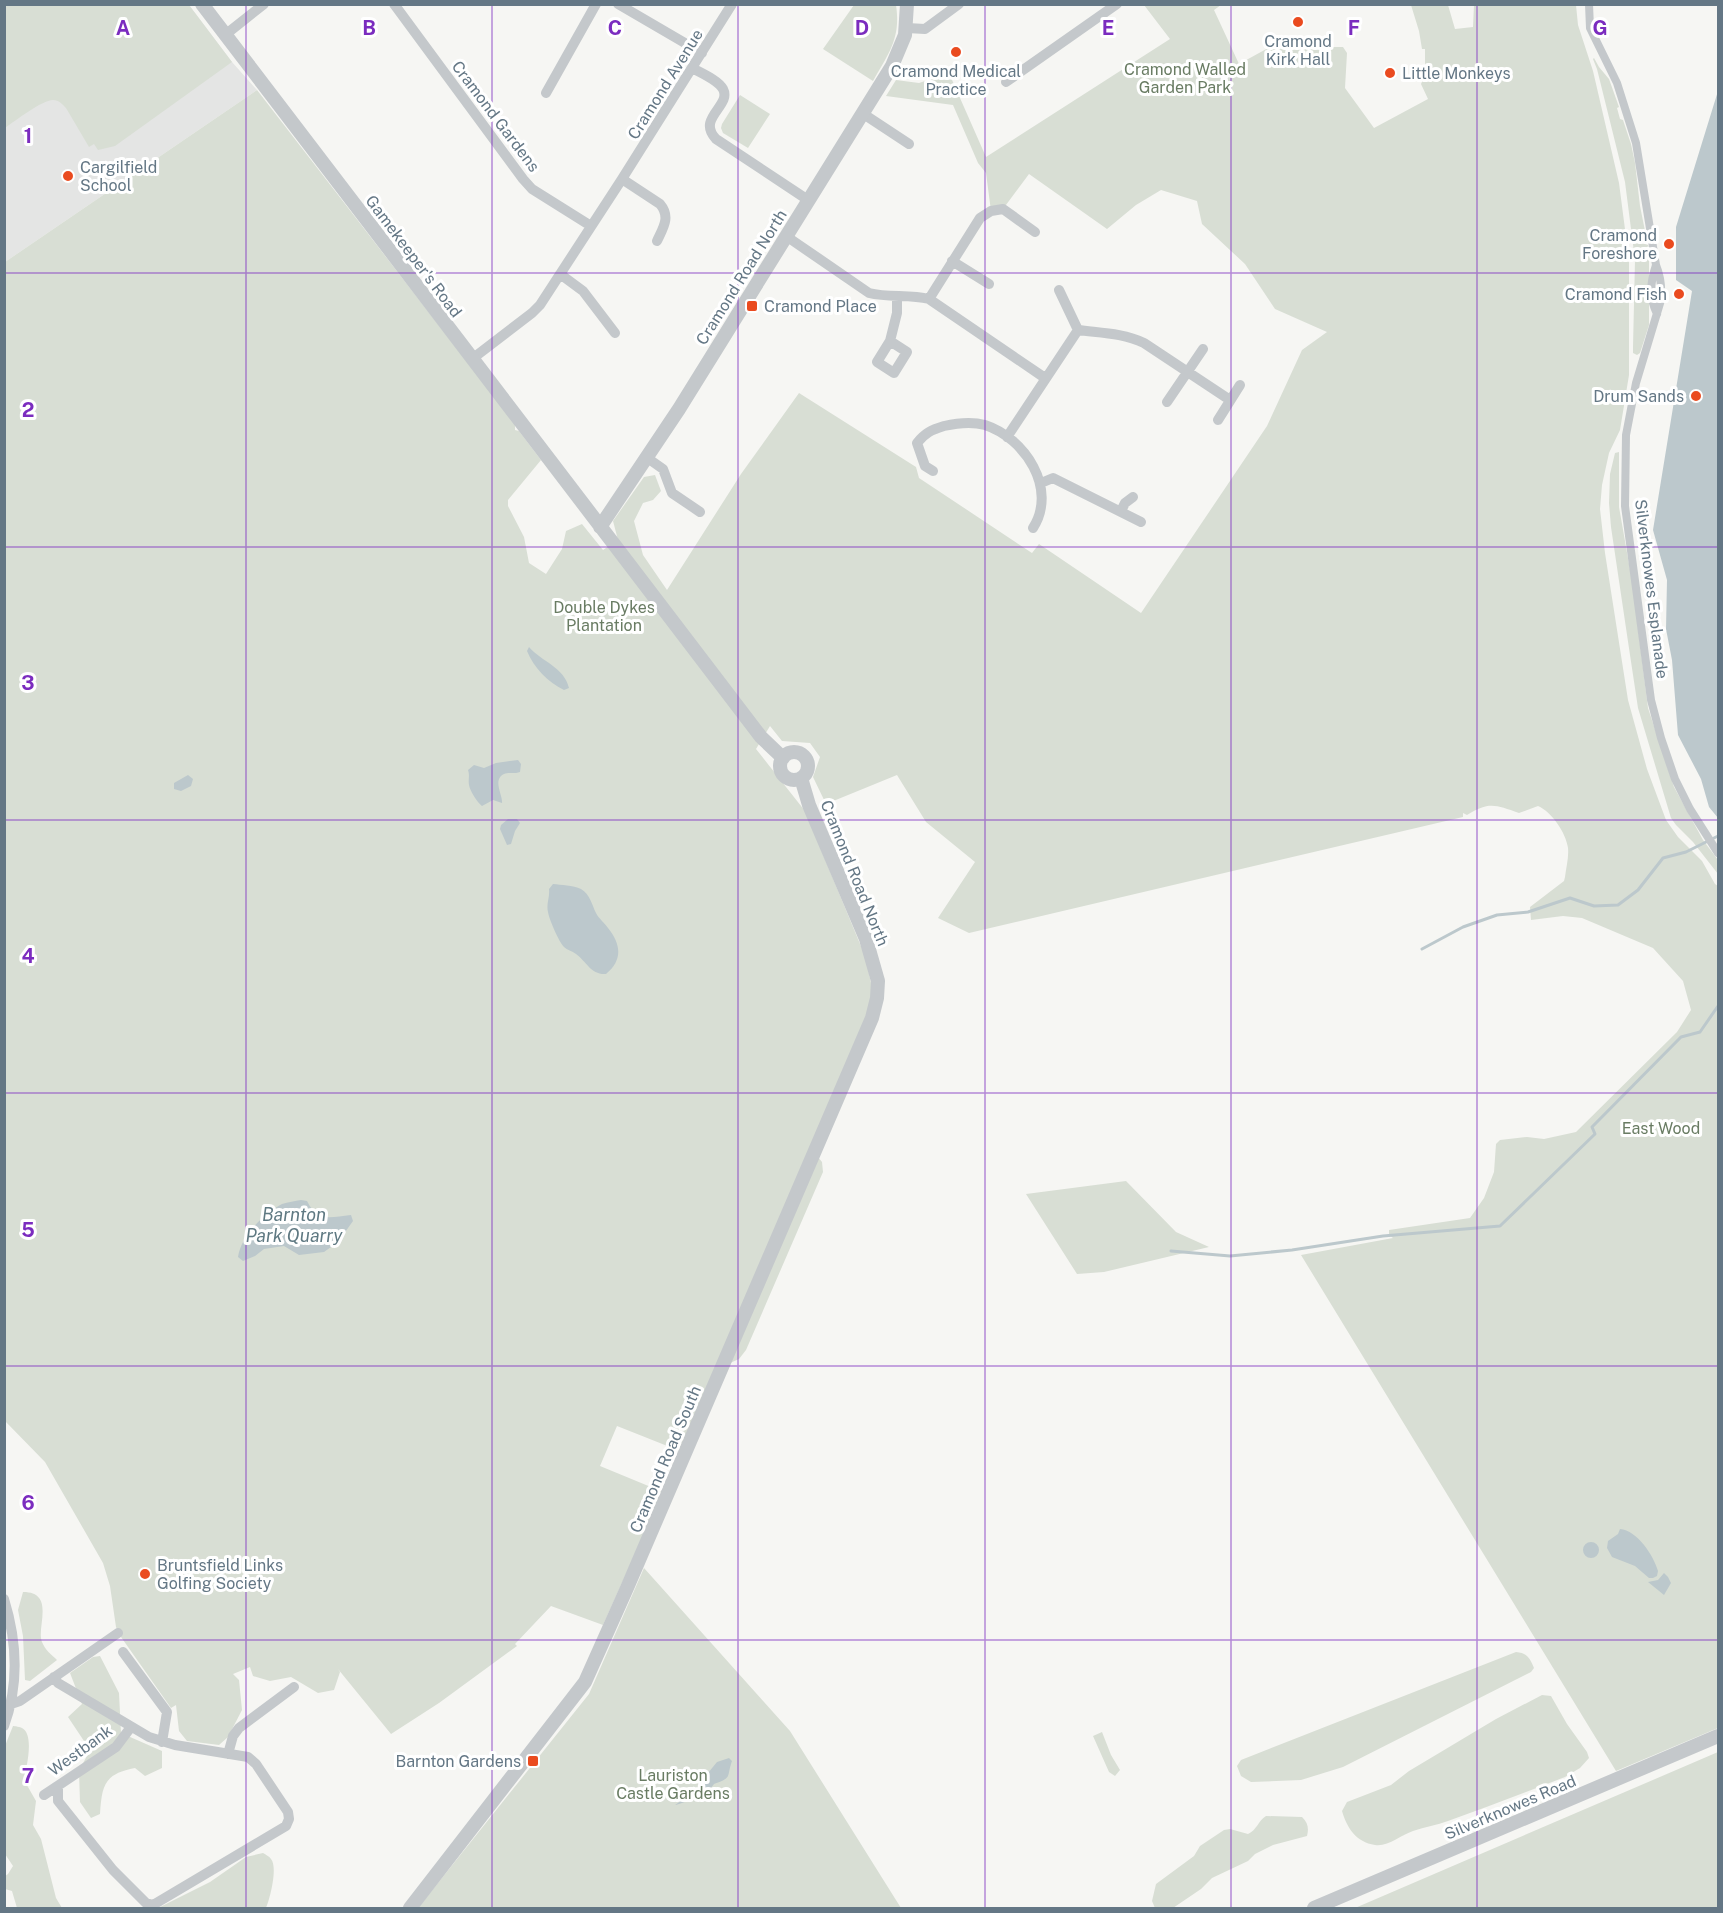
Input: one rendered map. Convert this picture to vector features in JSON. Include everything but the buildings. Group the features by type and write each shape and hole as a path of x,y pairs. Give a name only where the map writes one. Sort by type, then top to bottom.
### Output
{"street":[{"name":"Gamekeeper's Road","path":"202,4 600,527"},
{"path":"225,35 264,4"},
{"name":"Cramond Gardens","path":"394,4 523,179 532,189 591,226"},
{"path":"546,93 596,4"},
{"path":"618,4 702,53"},
{"name":"Cramond Avenue","path":"472,360 540,305 732,4"},
{"name":"Cramond Road North","path":"600,527 679,409 896,58 907,28 907,4"},
{"path":"907,28 925,29 959,4"},
{"path":"1006,82 1117,4"},
{"name":"Silverknowes Esplanade","path":"1589,4 1590,28 1617,83 1636,143 1656,265 1652,278 1651,302 1657,314 1636,383 1626,435 1625,506 1651,700 1661,738 1676,779 1690,809 1719,854"},
{"path":"692,68 722,86 725,92 709,124 710,134 808,200"},
{"path":"862,113 909,144"},
{"path":"622,179 664,209 666,222 657,241"},
{"path":"929,299 980,218 991,210 1003,209 1035,232"},
{"path":"786,236 869,293 929,299 1045,378"},
{"path":"952,261 988,284"},
{"path":"560,274 583,291 615,333"},
{"path":"1059,290 1078,330"},
{"path":"890,341 897,313 897,296"},
{"path":"1078,330 1134,338 1230,400"},
{"path":"1007,437 1078,330"},
{"path":"1167,402 1203,349"},
{"path":"1218,420 1240,385"},
{"path":"933,471 925,466 917,443 930,430 958,422 984,425 1007,437 1030,460 1041,483 1041,510 1033,528"},
{"path":"646,457 663,469 672,493 700,512"},
{"path":"1041,483 1053,478 1141,522"},
{"path":"1121,511 1125,503 1133,497"},
{"path":"600,527 760,737 783,758"},
{"path":"794,752 804,756 808,766 801,778 794,780 788,778 780,767 783,758 794,752"},
{"name":"Cramond Road North","path":"801,778 809,805 866,939 878,981"},
{"name":"Cramond Road South","path":"410,1908 585,1682 864,1040 877,998 878,981"},
{"path":"4,1599 11,1625 14,1653 14,1688 4,1726"},
{"path":"11,1704 20,1701 118,1633"},
{"path":"123,1652 167,1712 162,1742"},
{"path":"54,1677 58,1683 131,1727 162,1742 248,1757 256,1764 288,1812 289,1819 286,1826 153,1905 146,1903 113,1870 58,1801 57,1786"},
{"path":"228,1754 233,1736 239,1728 279,1692 294,1687"},
{"name":"Westbank","path":"44,1795 116,1747 131,1727"},
{"name":"Silverknowes Road","path":"1314,1908 1719,1736"}],"shaded area":[{"name":"Cargilfield School","path":"5,5 189,5 232,62 257,90 5,262"}],"green space":[{"path":"5,4 189,5 232,62 115,146 98,150 94,144 89,147 66,108 55,100 36,107 5,128"},
{"path":"854,5 896,5 895,36 889,53 873,81 823,49"},
{"path":"1144,5 1221,5 1214,10 1239,64 1270,47 1343,47 1347,53 1345,88 1374,128 1428,99 1421,84 1425,75 1425,49 1422,49 1411,5 1448,5 1455,29 1473,27 1474,5 1576,5 1578,25 1593,71 1619,183 1629,260 1629,375 1620,430 1609,453 1602,485 1600,509 1628,700 1647,769 1666,820 1678,837 1702,861 1718,886 1718,1728 1616,1771 1301,1255 1393,1238 1389,1235 1389,1230 1470,1218 1484,1198 1494,1172 1496,1144 1500,1140 1527,1137 1544,1139 1576,1132 1677,1032 1691,1010 1683,981 1653,948 1582,918 1563,916 1531,920 1530,907 1564,881 1565,877 1568,848 1553,818 1538,806 1519,813 1498,806 1487,806 1467,815 1463,813 1463,817 969,933 938,918 975,862 926,822 897,775 826,804 813,777 820,757 810,743 782,741 770,726 756,749 805,811 865,956 874,996 813,1151 822,1162 823,1172 746,1350 739,1359 730,1363 680,1451 617,1426 600,1466 663,1492 603,1625 551,1606 515,1644 517,1646 439,1703 391,1734 338,1669 340,1672 334,1690 318,1693 291,1677 270,1681 253,1676 250,1667 233,1674 239,1680 242,1710 228,1737 219,1745 187,1741 179,1731 176,1705 171,1708 116,1627 110,1586 103,1563 45,1462 5,1421 5,262 257,90 515,424 515,430 519,431 541,460 508,500 508,506 524,537 529,563 546,574 562,549 566,531 582,524 603,550 618,540 613,521 644,477 655,475 661,491 653,500 643,503 634,521 643,555 667,590 741,474 799,393 916,467 919,478 1032,553 1039,544 1141,613 1267,426 1302,350 1327,332 1275,309 1245,264 1202,224 1197,201 1161,190 1136,205 1107,229 1029,174 1003,209 991,211 986,173 978,163 953,105 886,96 896,80 919,83 949,73 986,157 1170,39"},
{"path":"1594,58 1609,79 1619,107 1617,108 1620,119 1623,120 1631,144 1645,231 1643,234 1645,244 1649,249 1649,325 1640,353 1637,355 1633,353 1635,260 1625,182"},
{"path":"740,95 770,114 748,148 723,133 721,128"},
{"path":"1619,452 1619,507 1632,581 1648,708 1674,787 1703,840 1718,860 1718,874 1671,818 1638,708 1609,503 1610,474 1615,453"},
{"path":"1126,1181 1176,1232 1209,1247 1104,1272 1077,1274 1026,1194"},
{"name":"Lauriston Castle Gardens","path":"644,1568 790,1731 901,1908 418,1908 589,1694"},
{"path":"23,1592 33,1594 42,1604 42,1642 57,1660 30,1681 25,1680 23,1636 18,1610"},
{"path":"1516,1652 1529,1659 1534,1668 1531,1672 1343,1767 1301,1780 1251,1782 1241,1776 1237,1766 1241,1760"},
{"path":"100,1656 119,1693 121,1733 162,1751 162,1768 145,1776 135,1768 111,1778 104,1788 100,1814 91,1818 80,1802 79,1771 90,1750 68,1717 82,1704 70,1673 93,1657"},
{"path":"1542,1695 1551,1696 1587,1752 1589,1758 1580,1768 1565,1777 1448,1821 1413,1831 1390,1843 1375,1845 1363,1841 1353,1833 1342,1811 1347,1802 1391,1785 1409,1771 1496,1719"},
{"path":"13,1726 22,1728 28,1737 29,1752 24,1780 36,1801 33,1825 41,1839 56,1898 62,1908 17,1908 12,1891 5,1889 5,1876 13,1866 5,1854 5,1746"},
{"path":"1102,1732 1120,1770 1115,1776 1109,1772 1093,1736"},
{"path":"1718,1752 1718,1908 1355,1908"},
{"path":"1266,1816 1302,1817 1308,1826 1307,1836 1273,1845 1255,1854 1248,1861 1212,1878 1201,1889 1173,1908 1155,1908 1152,1901 1156,1884 1194,1856 1200,1846 1224,1830 1230,1829 1248,1834"},
{"path":"263,1853 271,1859 274,1869 266,1908 158,1908 210,1882 246,1857"}],"water":[{"name":"Drum Sands","path":"1718,91 1718,818 1709,807 1701,779 1678,735 1672,660 1666,629 1667,580 1653,530 1692,291 1676,280 1676,227"},
{"path":"529,647 558,670 569,688 564,690 542,674 527,651"},
{"path":"518,760 521,764 520,772 504,774 499,780 502,803 493,800 482,806 470,787 468,770 474,765 484,768 496,763"},
{"path":"188,775 193,779 191,786 181,791 174,789 174,783"},
{"path":"508,819 517,819 520,823 511,844 507,845 500,829"},
{"path":"553,884 584,891 597,915 616,940 618,958 606,974 593,970 576,954 564,947 550,920 548,909 549,889"},
{"name":"Barnton Park Quarry","path":"307,1201 320,1216 351,1215 353,1221 338,1242 324,1252 299,1255 284,1246 264,1249 243,1261 238,1257 243,1241 254,1226 282,1204"},
{"path":"1620,1529 1633,1534 1649,1551 1658,1571 1657,1576 1649,1578 1635,1566 1612,1557 1607,1548 1608,1541 1618,1534"},
{"path":"1588,1542 1594,1542 1599,1550 1597,1556 1588,1558 1583,1553 1583,1547"},
{"path":"1664,1573 1671,1583 1664,1595 1648,1582 1658,1580"},
{"path":"729,1758 732,1761 729,1774 724,1780 714,1784 697,1797 675,1805 695,1791 717,1762"}],"waterway":[{"path":"1422,949 1463,927 1497,915 1528,912 1570,898 1594,906 1618,905 1638,890 1663,858 1686,852 1718,836"},
{"path":"1171,1251 1230,1256 1292,1250 1383,1236 1500,1226 1595,1134 1592,1127 1681,1037 1700,1032 1718,1006"}],"place":[{"name":"Cramond Kirk Hall","path":"1298,22"},
{"name":"Cramond Medical Practice","path":"956,52"},
{"name":"Little Monkeys","path":"1390,73"},
{"name":"Cargilfield School","path":"68,176"},
{"name":"Cramond Foreshore","path":"1669,244"},
{"name":"Cramond Fish","path":"1679,294"},
{"name":"Cramond Place","path":"752,306"},
{"name":"Drum Sands","path":"1696,396"},
{"name":"Bruntsfield Links Golfing Society","path":"145,1574"},
{"name":"Barnton Gardens","path":"533,1761"}],"park label":[{"name":"Cramond Walled Garden Park","path":"1185,78"},
{"name":"Double Dykes Plantation","path":"604,616"},
{"name":"East Wood","path":"1661,1128"}]}
